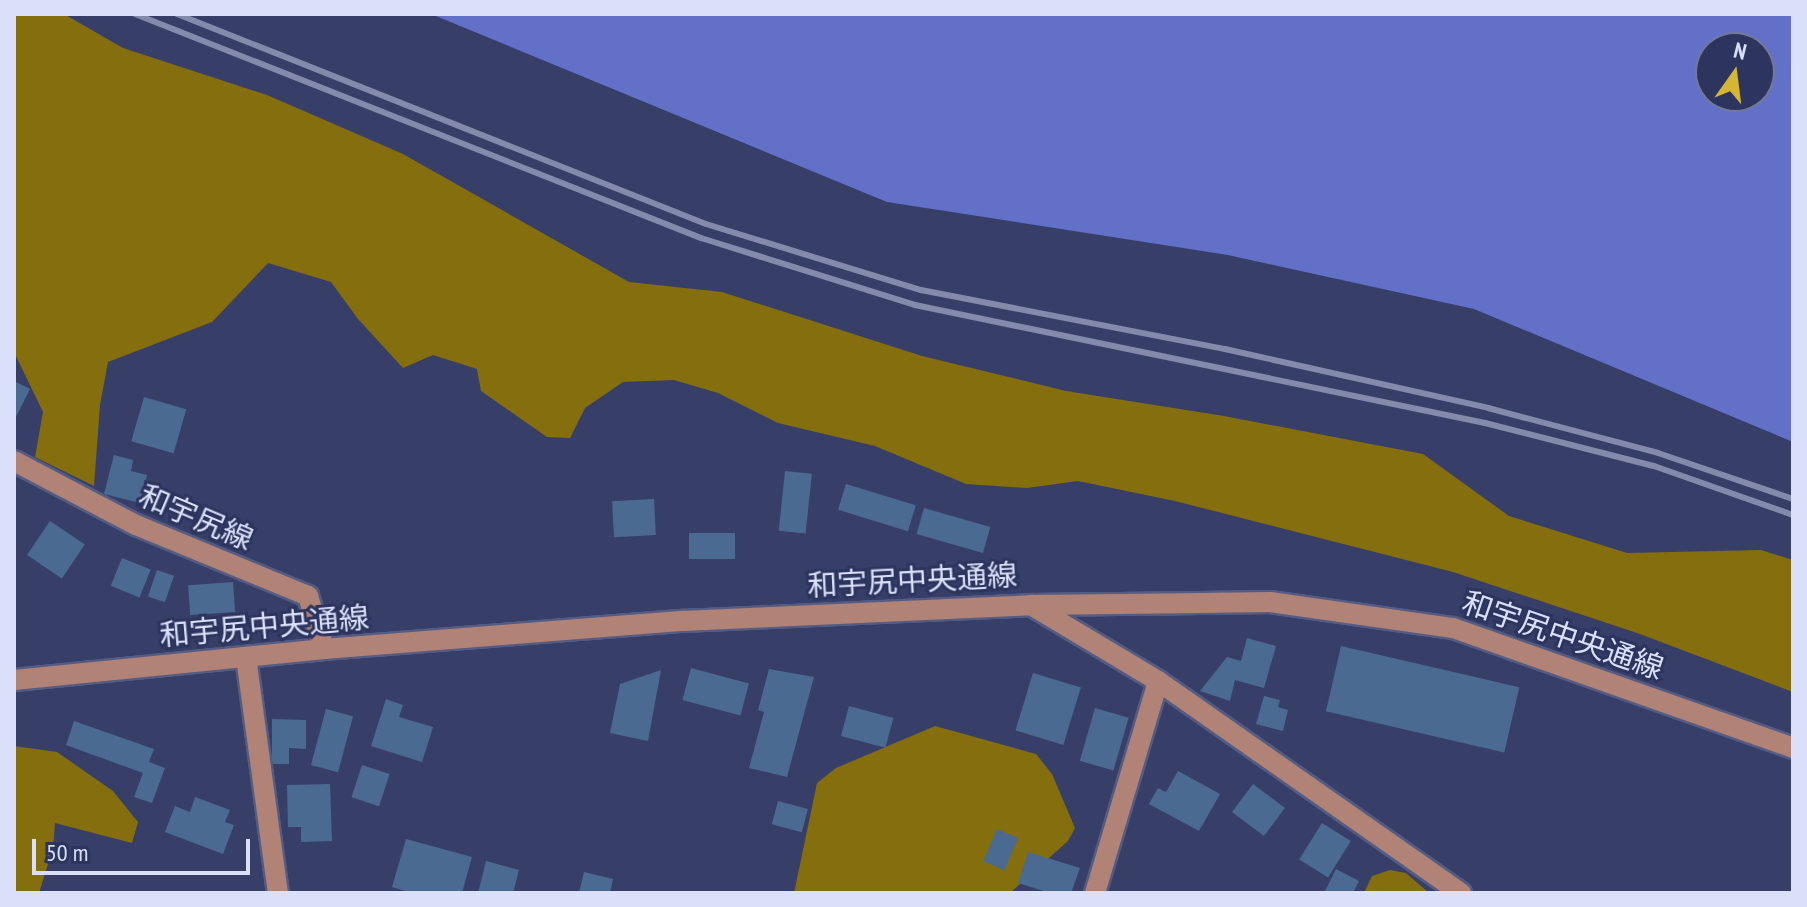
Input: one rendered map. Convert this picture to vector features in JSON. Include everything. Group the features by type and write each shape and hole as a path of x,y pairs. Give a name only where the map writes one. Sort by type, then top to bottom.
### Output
{"street":[{"name":"和宇尻線","path":"14,461 136,525 308,596 324,649"},
{"name":"和宇尻中央通線","path":"14,680 324,649 683,621 1031,605 1270,602 1453,628 1793,748"},
{"path":"1031,605 1158,681 1461,893"},
{"path":"246,657 278,893"},
{"path":"1095,893 1158,681"}],"shaded area":[{"path":"14,14 64,14 123,48 267,95 403,154 629,282 722,292 922,356 1066,391 1224,416 1423,454 1509,516 1627,553 1761,550 1793,560 1793,692 1640,634 1453,572 1175,501 1078,481 1027,488 966,484 875,446 778,423 718,393 674,380 623,382 585,408 570,438 547,437 481,391 477,369 433,355 403,368 358,319 331,282 268,263 212,322 108,362 100,405 94,486 35,457 43,412 14,352"},
{"path":"935,726 1036,754 1052,774 1075,828 1068,841 1010,893 794,893 817,783 836,768"},
{"path":"14,746 57,752 113,791 138,822 132,843 55,823 53,848 39,893 14,893"},
{"path":"1390,870 1406,873 1429,893 1364,893 1372,876"}],"water":[{"path":"431,14 1793,14 1793,442 1474,309 1228,255 887,202"}],"building":[{"path":"14,381 30,389 14,421"},
{"path":"144,397 186,409 174,453 131,441"},
{"path":"114,455 133,460 131,471 147,475 140,503 104,494"},
{"path":"785,471 812,474 806,533 779,531"},
{"path":"846,484 916,505 908,531 838,510"},
{"path":"654,499 656,535 614,537 612,501"},
{"path":"924,508 990,527 983,553 917,534"},
{"path":"50,521 85,544 62,578 27,555"},
{"path":"689,533 735,533 735,559 689,559"},
{"path":"122,558 151,570 140,597 111,586"},
{"path":"157,570 174,576 165,602 148,596"},
{"path":"233,582 235,612 190,615 188,585"},
{"path":"1247,638 1276,646 1264,688 1235,680 1230,701 1200,691 1227,657 1241,661"},
{"path":"1341,646 1519,687 1504,752 1326,711"},
{"path":"691,668 749,684 740,715 682,700"},
{"path":"769,669 814,677 787,777 749,768 764,712 758,710"},
{"path":"661,670 648,741 610,733 620,684"},
{"path":"1033,673 1081,688 1063,745 1015,730"},
{"path":"1264,696 1280,700 1278,707 1288,710 1283,731 1256,724"},
{"path":"386,699 403,705 399,717 433,727 422,762 371,746"},
{"path":"849,706 893,718 885,748 841,736"},
{"path":"1095,708 1129,718 1113,771 1080,761"},
{"path":"326,709 353,716 338,772 311,765"},
{"path":"272,719 306,720 306,749 289,748 289,764 272,764"},
{"path":"74,721 154,749 149,762 165,768 152,803 134,797 143,773 66,745"},
{"path":"362,765 390,774 379,806 351,797"},
{"path":"1178,771 1220,794 1199,831 1149,804 1158,788 1166,792"},
{"path":"330,784 332,841 301,842 301,827 288,827 287,785"},
{"path":"1253,784 1285,808 1264,836 1232,812"},
{"path":"195,797 230,810 225,822 234,825 223,854 165,832 175,806 190,812"},
{"path":"778,801 808,809 802,832 772,824"},
{"path":"1322,823 1351,841 1328,877 1299,859"},
{"path":"997,829 1018,838 1004,870 983,861"},
{"path":"406,839 472,857 462,893 412,893 392,887"},
{"path":"1028,852 1080,868 1071,893 1050,893 1018,883"},
{"path":"486,861 519,870 513,893 478,893"},
{"path":"1336,869 1359,881 1353,893 1324,893"},
{"path":"584,872 613,879 610,893 579,893"}],"railway":[{"path":"135,14 701,238 915,305 1485,423 1654,466 1793,515"},
{"path":"177,14 706,224 921,290 1225,349 1488,408 1658,453 1793,499"}]}
